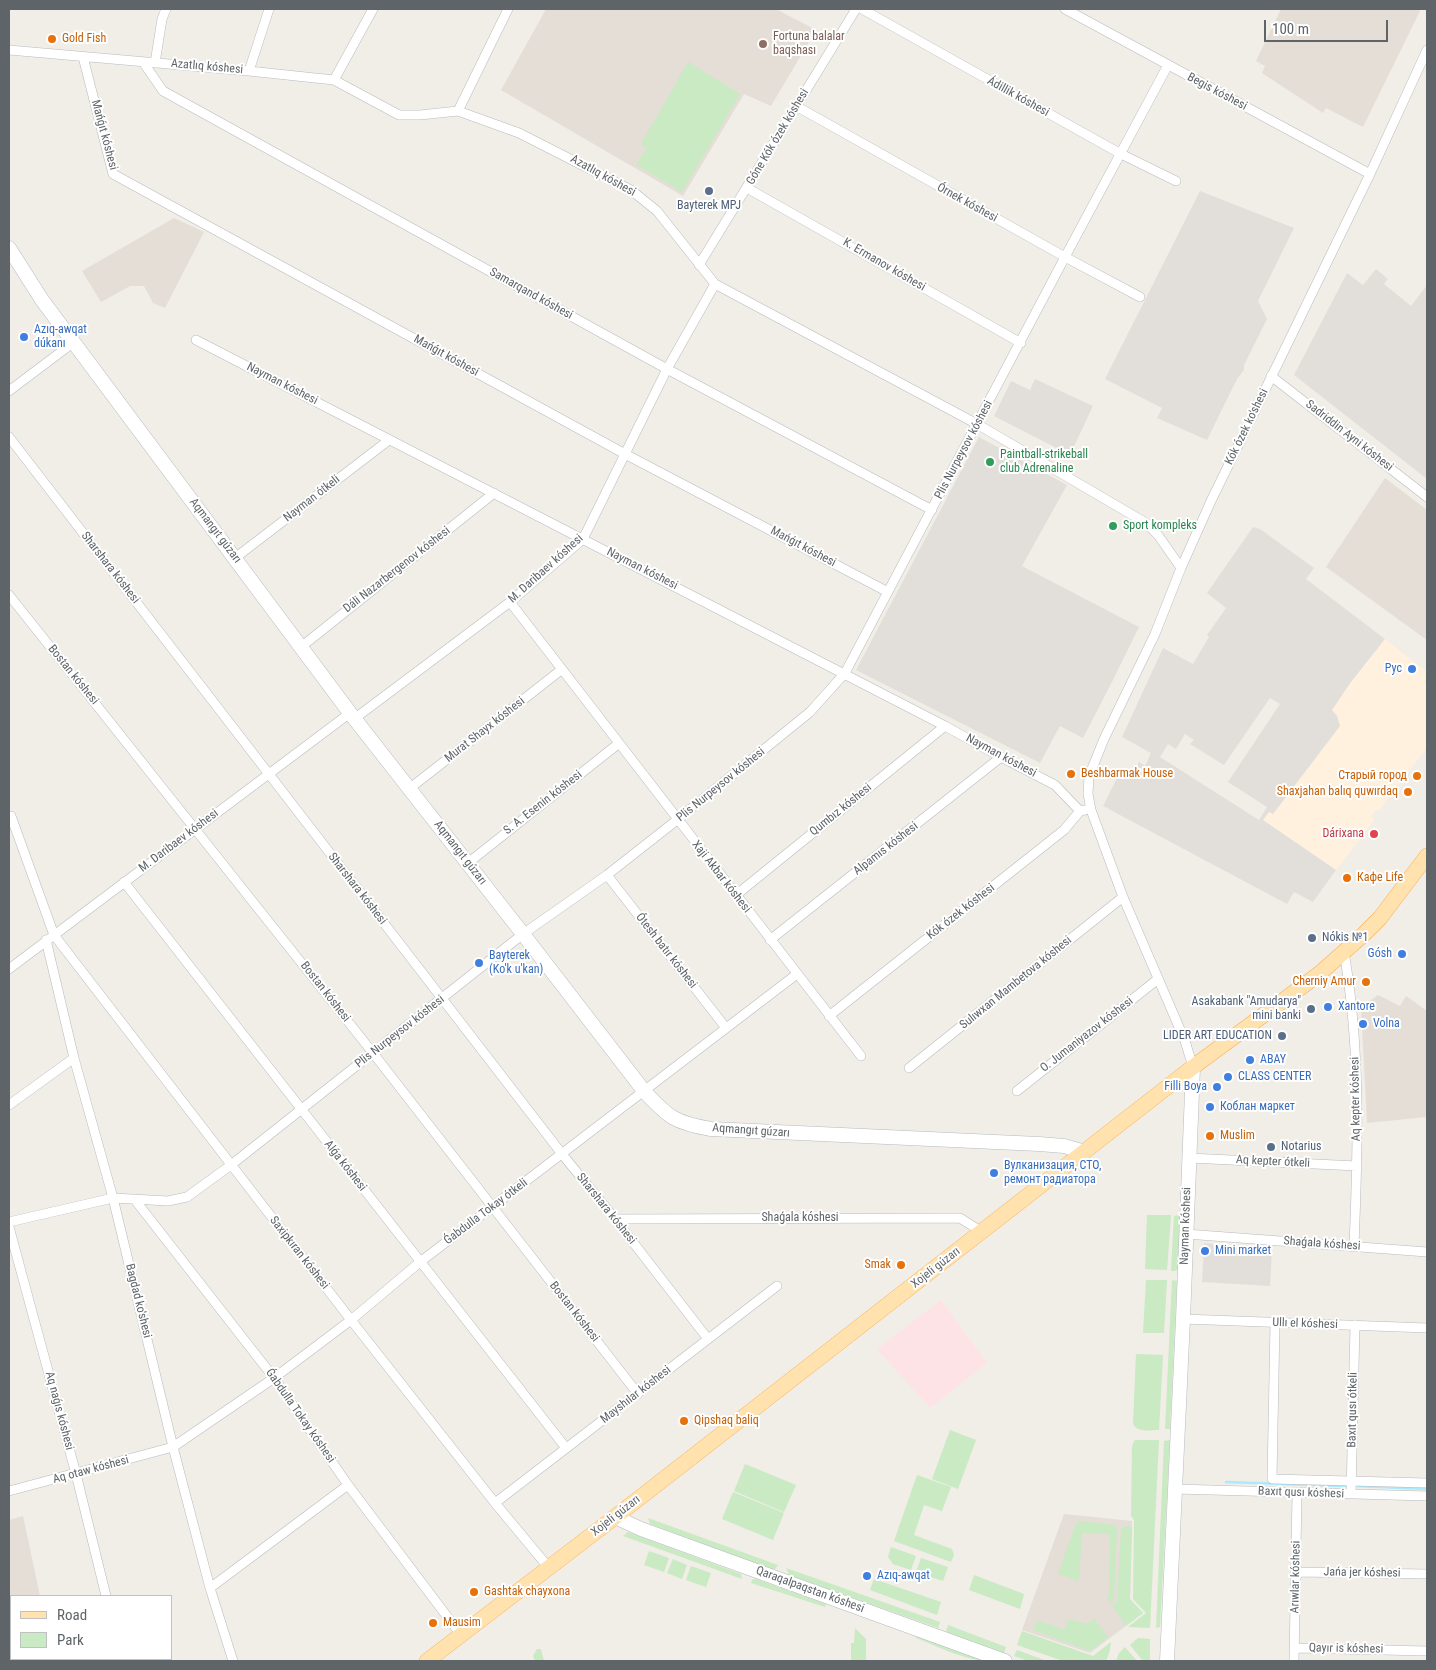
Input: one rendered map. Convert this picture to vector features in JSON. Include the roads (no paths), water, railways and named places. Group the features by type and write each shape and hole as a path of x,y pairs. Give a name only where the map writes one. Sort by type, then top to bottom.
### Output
{"main road":[{"name":"Xojeli gúzarı","path":"427,1661 615,1518 1192,1068 1319,974 1380,918 1427,856"}],"street":[{"path":"156,63 162,19 166,9"},
{"path":"249,71 269,9"},
{"path":"334,80 373,9"},
{"path":"458,111 508,9"},
{"name":"Góne Kók ózek kóshesi","path":"700,265 856,9"},
{"name":"Ádillik kóshesi","path":"862,9 1121,154 1176,181"},
{"name":"Begis kóshesi","path":"1065,9 1370,174"},
{"name":"Azatlıq kóshesi","path":"9,50 334,80 399,115 458,111 519,133 631,190 657,211 715,284 977,424 1146,523 1158,535 1181,568"},
{"name":"Kók ózek ko'shesi","path":"1090,810 1088,794 1089,776 1096,756 1155,634 1181,568 1211,501 1370,174 1427,50"},
{"name":"Mańǵıt kóshesi","path":"83,56 113,174 625,454 888,592"},
{"name":"Samarqand kóshesi","path":"143,62 163,91 667,369 932,510"},
{"name":"Plis Nurpeysov kóshesi","path":"9,1222 113,1198 168,1201 187,1197 231,1165 523,934 607,875 810,712 846,673 1168,65"},
{"name":"Órnek kóshesi","path":"796,106 1065,258 1140,297"},
{"name":"K. Ermanov kóshesi","path":"747,188 1021,342"},
{"name":"Aqmangıt gúzarı","path":"9,248 42,300 352,716 644,1091 665,1114 688,1125 711,1129 1039,1144 1064,1146 1084,1152"},
{"name":"M. Daribaev kóshesi","path":"9,969 269,774 510,602 582,539 667,369 715,284"},
{"name":"Nayman kóshesi","path":"196,340 846,673 1055,785 1080,811"},
{"path":"9,392 74,342"},
{"name":"Sadriddin Ayni kóshesi","path":"1271,376 1427,497"},
{"name":"Sharshara kóshesi","path":"9,437 562,1154 708,1339"},
{"name":"Nayman ótkeli","path":"235,558 389,440"},
{"name":"Dáli Nazarbergenov kóshesi","path":"300,647 494,493"},
{"name":"Bostan kóshesi","path":"9,595 196,828 638,1394"},
{"name":"Xaji Akbar kóshesi","path":"510,602 861,1056"},
{"name":"Murat Shayx kóshesi","path":"410,789 561,670"},
{"name":"Qumbız kóshesi","path":"736,895 945,726"},
{"name":"S. A. Esenin kóshesi","path":"468,863 618,744"},
{"name":"Alpamıs kóshesi","path":"770,940 1001,757"},
{"path":"1080,811 1090,810"},
{"name":"Nayman kóshesi","path":"1090,810 1123,897 1185,1040 1192,1068 1183,1319 1167,1661"},
{"name":"Kók ózek kóshesi","path":"829,1016 1064,830 1080,811"},
{"path":"10,816 50,938"},
{"name":"Ótesh batır kóshesi","path":"607,875 726,1028"},
{"name":"Alǵa kóshesi","path":"124,882 566,1448"},
{"name":"Sulıwxan Mambetova kóshesi","path":"909,1068 1123,897"},
{"name":"Bagdad ko'shesi","path":"50,938 74,1058 113,1198 173,1447 210,1588 233,1661"},
{"name":"Saxipkıran kóshesi","path":"50,938 231,1165 495,1503 549,1568"},
{"name":"Aq kepter kóshesi","path":"1344,952 1352,995 1354,1028 1357,1166 1354,1246"},
{"name":"Ǵabdulla Tokay ótkeli","path":"173,1447 274,1378 352,1320 420,1262 797,974"},
{"name":"O. Jumaniyazov kóshesi","path":"1017,1090 1158,979"},
{"path":"9,1105 74,1058"},
{"name":"Aq kepter ótkeli","path":"1189,1158 1357,1166"},
{"name":"Ǵabdulla Tokay kóshesi","path":"135,1200 274,1378 348,1485 461,1635"},
{"name":"Shaǵala kóshesi","path":"615,1219 960,1218 982,1232"},
{"name":"Aq naǵıs kóshesi","path":"9,1227 76,1474 106,1595"},
{"name":"Shaǵala kóshesi","path":"1186,1234 1427,1252"},
{"name":"Mayshılar kóshesi","path":"495,1503 777,1286"},
{"name":"Ullı el kóshesi","path":"1183,1319 1427,1328"},
{"name":"Baxıt qusı kóshesi","path":"1275,1323 1272,1479 1427,1483"},
{"name":"Baxıt qusı ótkeli","path":"1351,1494 1355,1325"},
{"name":"Aq otaw kóshesi","path":"9,1491 173,1447"},
{"path":"210,1588 348,1485"},
{"name":"Baxıt qusı kóshesi","path":"1175,1489 1427,1496"},
{"name":"Arıwlar kóshesi","path":"1294,1661 1297,1493"},
{"name":"Qaraqalpaqstan kóshesi","path":"615,1518 1005,1661"},
{"name":"Jańa jer kóshesi","path":"1297,1572 1427,1574"},
{"name":"Qayır is kóshesi","path":"1295,1648 1427,1651"}],"waterway":[{"path":"1226,1482 1345,1486"},
{"path":"1358,1486 1426,1489"}],"place":[{"name":"Gold Fish","path":"52,39"},
{"name":"Fortuna balalar baqshası","path":"763,44"},
{"name":"Bayterek MPJ","path":"709,191"},
{"name":"Azıq-awqat dúkanı","path":"24,337"},
{"name":"Paintball-strikeball club Adrenaline","path":"990,462"},
{"name":"Sport kompleks","path":"1113,526"},
{"name":"Рус","path":"1412,669"},
{"name":"Beshbarmak House","path":"1071,774"},
{"name":"Старый город","path":"1417,776"},
{"name":"Shaxjahan balıq quwırdaq","path":"1408,792"},
{"name":"Dárixana","path":"1374,834"},
{"name":"Кафе Life","path":"1347,878"},
{"name":"Nókis №1","path":"1312,938"},
{"name":"Gósh","path":"1402,954"},
{"name":"Bayterek (Ko'k u'kan)","path":"479,963"},
{"name":"Cherniy Amur","path":"1366,982"},
{"name":"Xantore","path":"1328,1007"},
{"name":"Asakabank \"Amudarya\" mini banki","path":"1311,1009"},
{"name":"Volna","path":"1363,1024"},
{"name":"LIDER ART EDUCATION","path":"1282,1036"},
{"name":"ABAY","path":"1250,1060"},
{"name":"CLASS CENTER","path":"1228,1077"},
{"name":"Filli Boya","path":"1217,1087"},
{"name":"Коблан маркет","path":"1210,1107"},
{"name":"Muslim","path":"1210,1136"},
{"name":"Notarius","path":"1271,1147"},
{"name":"Вулканизация, СТО, ремонт радиатора","path":"994,1173"},
{"name":"Mini market","path":"1205,1251"},
{"name":"Smak","path":"901,1265"},
{"name":"Qipshaq baliq","path":"684,1421"},
{"name":"Azıq-awqat","path":"867,1576"},
{"name":"Gashtak chayxona","path":"474,1592"},
{"name":"Mausim","path":"433,1623"}]}
